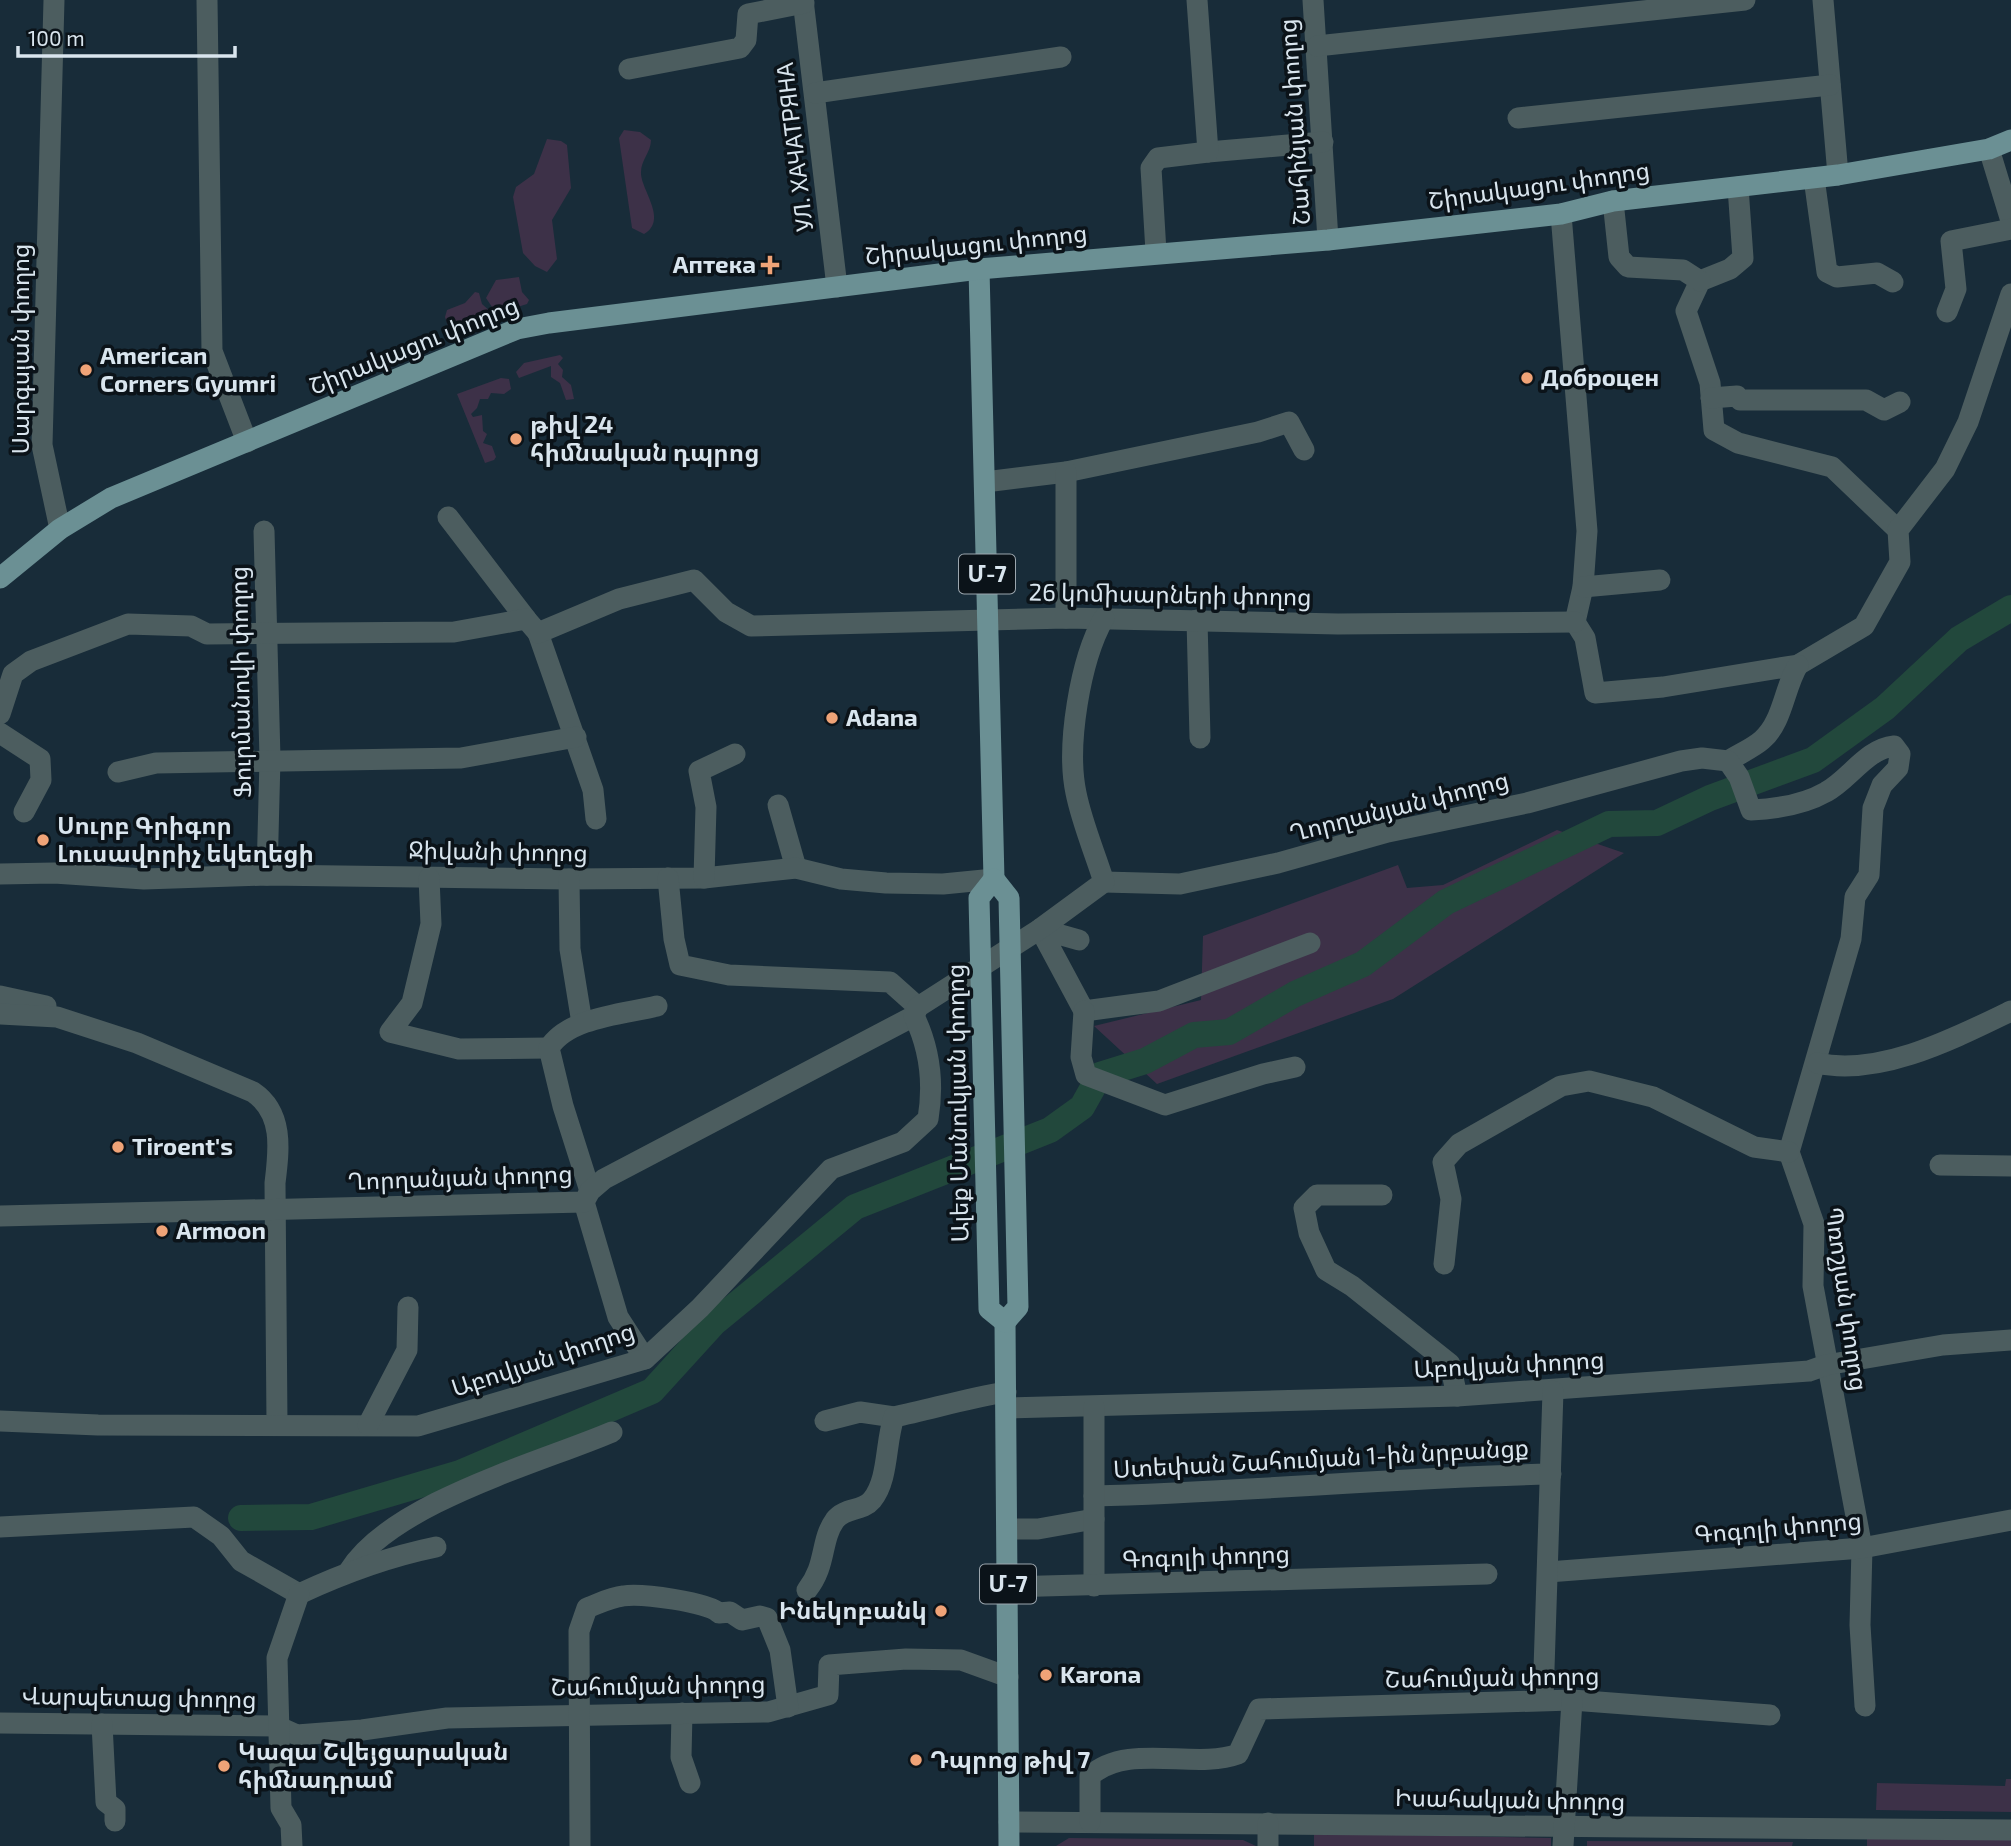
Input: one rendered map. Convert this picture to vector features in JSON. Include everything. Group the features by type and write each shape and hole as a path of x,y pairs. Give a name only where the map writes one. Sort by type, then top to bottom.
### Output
{"main road":[{"name":"Շիրակացու փողոց","path":"0,578 60,529 111,498 517,329 979,269 1156,252 1328,240 1561,214 1613,201 1838,175 1989,149 2011,140"},
{"name":"Ալեք Մանուկյան փողոց","path":"979,269 994,879 1009,898 1018,1307 1005,1322 1009,1846"},
{"name":"Ալեք Մանուկյան փողոց","path":"994,879 979,898 989,1309 1005,1322"}],"street":[{"name":"Սարգսյան փողոց","path":"54,0 43,444 60,529"},
{"path":"206,0 212,351 247,442"},
{"path":"1197,0 1208,152"},
{"name":"Շահինյան փողոց","path":"1313,0 1328,240"},
{"path":"1317,46 1745,0"},
{"path":"1823,0 1838,175"},
{"path":"629,69 740,48 746,40 748,14 804,2"},
{"name":"УЛ. ХАЧАТРЯНА","path":"804,2 837,287"},
{"path":"815,93 1061,57"},
{"path":"1518,118 1830,85"},
{"path":"1156,252 1151,168 1158,158 1323,142"},
{"path":"1989,149 2011,221"},
{"path":"1814,178 1827,272 1837,277 1877,273 1893,282"},
{"path":"1738,187 1743,258 1730,269 1700,281 1686,312 1707,374 1714,430 1738,443 1832,467 1898,530"},
{"path":"1613,201 1619,257 1628,267 1683,270 1700,281"},
{"path":"1561,214 1587,531 1583,587 1576,622 1585,638 1595,693 1663,687 1798,665 1864,626 1900,562 1898,530 1945,469 1968,422 2011,294"},
{"path":"1947,312 1956,289 1951,241 2011,229"},
{"path":"1711,398 1786,398 1806,402 1866,400 1884,410 1900,402"},
{"path":"985,482 1066,472 1258,432 1289,422 1304,450"},
{"path":"1066,472 1066,618"},
{"path":"448,517 532,626 576,737 593,790 596,819"},
{"name":"Ֆուրմանովի փողոց","path":"264,531 269,634 267,875"},
{"name":"26 կոմիսարների փողոց","path":"0,715 13,674 31,661 128,624 191,626 207,634 454,632 532,626 694,579 726,612 751,626 1066,618 1338,624 1576,622"},
{"path":"1583,587 1660,580"},
{"path":"667,878 680,965 729,975 890,982 916,1012 1040,929 1104,882 1076,793 1073,744 1094,635 1104,618"},
{"path":"1197,620 1200,738"},
{"path":"1444,1264 1451,1199 1443,1162 1459,1144 1561,1086 1589,1081 1653,1097 1754,1147 1789,1152 1852,939 1856,897 1869,875 1873,808 1882,785 1898,768 1900,754 1894,746 1880,747 1826,793 1793,804 1751,810 1738,777 1777,719 1789,680 1798,665"},
{"path":"0,733 40,759 41,780 24,812"},
{"path":"118,772 156,763 270,759 461,758 576,737"},
{"path":"704,878 706,807 699,771 734,754"},
{"name":"Ղորղանյան փողոց","path":"1104,882 1180,884 1278,863 1388,832 1527,803 1630,773 1702,758 1738,777"},
{"path":"778,805 796,869"},
{"name":"Ջիվանի փողոց","path":"0,874 54,873 144,879 267,875 569,879 704,878 796,869 841,879 886,883 943,884 994,879"},
{"path":"429,878 431,923 412,1003 390,1032 459,1049 549,1048"},
{"path":"569,879 570,949 582,1023"},
{"path":"1040,929 1079,940"},
{"path":"1040,929 1084,1011 1081,1058 1086,1075 1165,1105 1262,1074 1295,1067"},
{"path":"1084,1011 1159,1001 1310,943"},
{"path":"0,996 54,1007"},
{"path":"645,1359 618,1317 549,1048 554,1040 582,1023 657,1006"},
{"path":"1817,1063 1835,1067 1903,1058 2011,1011"},
{"name":"Ղորղանյան փողոց","path":"0,1216 275,1211 587,1196 604,1179 916,1012"},
{"name":"Աբովյան փողոց","path":"0,1421 98,1425 277,1423 418,1426 645,1359 700,1308 831,1169 903,1142 928,1119 931,1073 916,1012"},
{"path":"0,1014 57,1017 186,1063 253,1092 266,1101 278,1132 275,1211 277,1423"},
{"name":"Պռոշյան փողոց","path":"1789,1152 1814,1224 1813,1286 1862,1548 1860,1625 1865,1706"},
{"path":"1940,1166 2011,1166"},
{"path":"1382,1195 1317,1195 1304,1208 1309,1233 1326,1270 1352,1286 1450,1364 1457,1396"},
{"path":"368,1425 407,1350 408,1307"},
{"name":"Աբովյան փողոց","path":"825,1421 860,1412 894,1417 945,1407 958,1400 1006,1400 1094,1407 1553,1391 1809,1371 1826,1364 1943,1345 2011,1340"},
{"path":"1543,1700 1553,1391"},
{"path":"1094,1407 1094,1586"},
{"path":"807,1590 818,1576 835,1520 849,1510 866,1507 874,1498 883,1472 894,1417"},
{"path":"349,1571 366,1550 439,1499 612,1432"},
{"name":"Ստեփան Շահումյան 1-ին նրբանցք","path":"1094,1496 1215,1493 1435,1476 1551,1474"},
{"path":"0,1527 194,1517 221,1536 241,1561 299,1594"},
{"path":"1007,1529 1038,1529 1094,1519"},
{"name":"Գոգոլի փողոց","path":"1548,1572 1862,1548 2011,1520"},
{"path":"292,1846 291,1825 281,1808 277,1658 299,1594 349,1571 397,1555 436,1547"},
{"name":"Գոգոլի փողոց","path":"1008,1587 1487,1574"},
{"path":"580,1846 579,1631 587,1608 623,1595 674,1598 695,1605 710,1606 719,1613 730,1612 742,1620 760,1616 767,1618 780,1650 788,1707"},
{"name":"Շահումյան փողոց","path":"277,1726 297,1735 362,1730 447,1718 768,1712 828,1695 829,1665 906,1659 961,1660 1008,1677"},
{"path":"1564,1836 1572,1700"},
{"name":"Շահումյան փողոց","path":"1090,1822 1090,1776 1106,1765 1139,1759 1232,1756 1242,1751 1259,1709 1572,1700 1770,1715"},
{"path":"681,1713 681,1757 690,1783"},
{"name":"Վարպետաց փողոց","path":"0,1723 277,1726"},
{"path":"102,1724 106,1802 115,1809 115,1821"},
{"name":"Իսահակյան փողոց","path":"1009,1822 1268,1823 1564,1836 1849,1837 2011,1830"},
{"path":"1268,1823 1268,1846"}],"shaded area":[{"path":"624,130 640,132 651,140 641,172 652,204 654,221 644,234 632,228 619,138"},
{"path":"547,139 561,141 567,145 571,188 552,220 557,259 547,272 535,266 523,253 513,197 516,187 534,174"},
{"path":"519,277 522,292 529,300 527,304 502,312 494,310 486,298 496,280"},
{"path":"475,292 479,293 482,304 491,312 490,318 480,323 468,319 467,328 461,334 450,332 445,317 447,310 465,303"},
{"path":"560,355 563,358 558,364 563,370 562,377 571,385 574,399 566,400 560,383 551,377 551,366 519,378 516,372 524,363"},
{"path":"501,378 509,379 511,389 504,394 491,393 488,399 480,399 471,414 473,417 482,415 483,431 487,434 483,443 492,446 496,457 485,463 457,394"},
{"path":"1557,830 1624,853 1393,999 1157,1084 1094,1026 1201,1000 1203,936 1398,865 1407,888 1443,885"},
{"path":"2006,1779 2011,1779 2011,1812 1876,1810 1877,1783 2005,1786"},
{"path":"1314,1833 1551,1838 1551,1846 1314,1846"},
{"path":"1867,1837 2011,1839 2011,1846 1867,1846"},
{"path":"1069,1838 1243,1840 1256,1846 1056,1846"},
{"path":"1587,1841 1793,1842 1792,1846 1587,1846"}],"waterway":[{"path":"241,1518 311,1517 460,1473 652,1391 714,1323 855,1207 1050,1130 1082,1107 1100,1075 1145,1061 1194,1035 1229,1032 1295,994 1363,964 1446,902 1609,824 1657,823 1710,798 1813,760 1885,708 1959,639 2011,608"}],"place":[{"name":"Аптека","path":"770,265"},
{"name":"American Corners Gyumri","path":"86,370"},
{"name":"Доброцен","path":"1527,378"},
{"name":"թիվ 24 հիմնական դպրոց","path":"516,439"},
{"name":"Adana","path":"832,718"},
{"name":"Սուրբ Գրիգոր Լուսավորիչ եկեղեցի","path":"43,840"},
{"name":"Tiroent's","path":"118,1147"},
{"name":"Armoon","path":"162,1231"},
{"name":"Ինեկոբանկ","path":"941,1611"},
{"name":"Karona","path":"1046,1675"},
{"name":"Դպրոց թիվ 7","path":"916,1760"},
{"name":"Կազա Շվեյցարական հիմնադրամ","path":"224,1766"}]}
